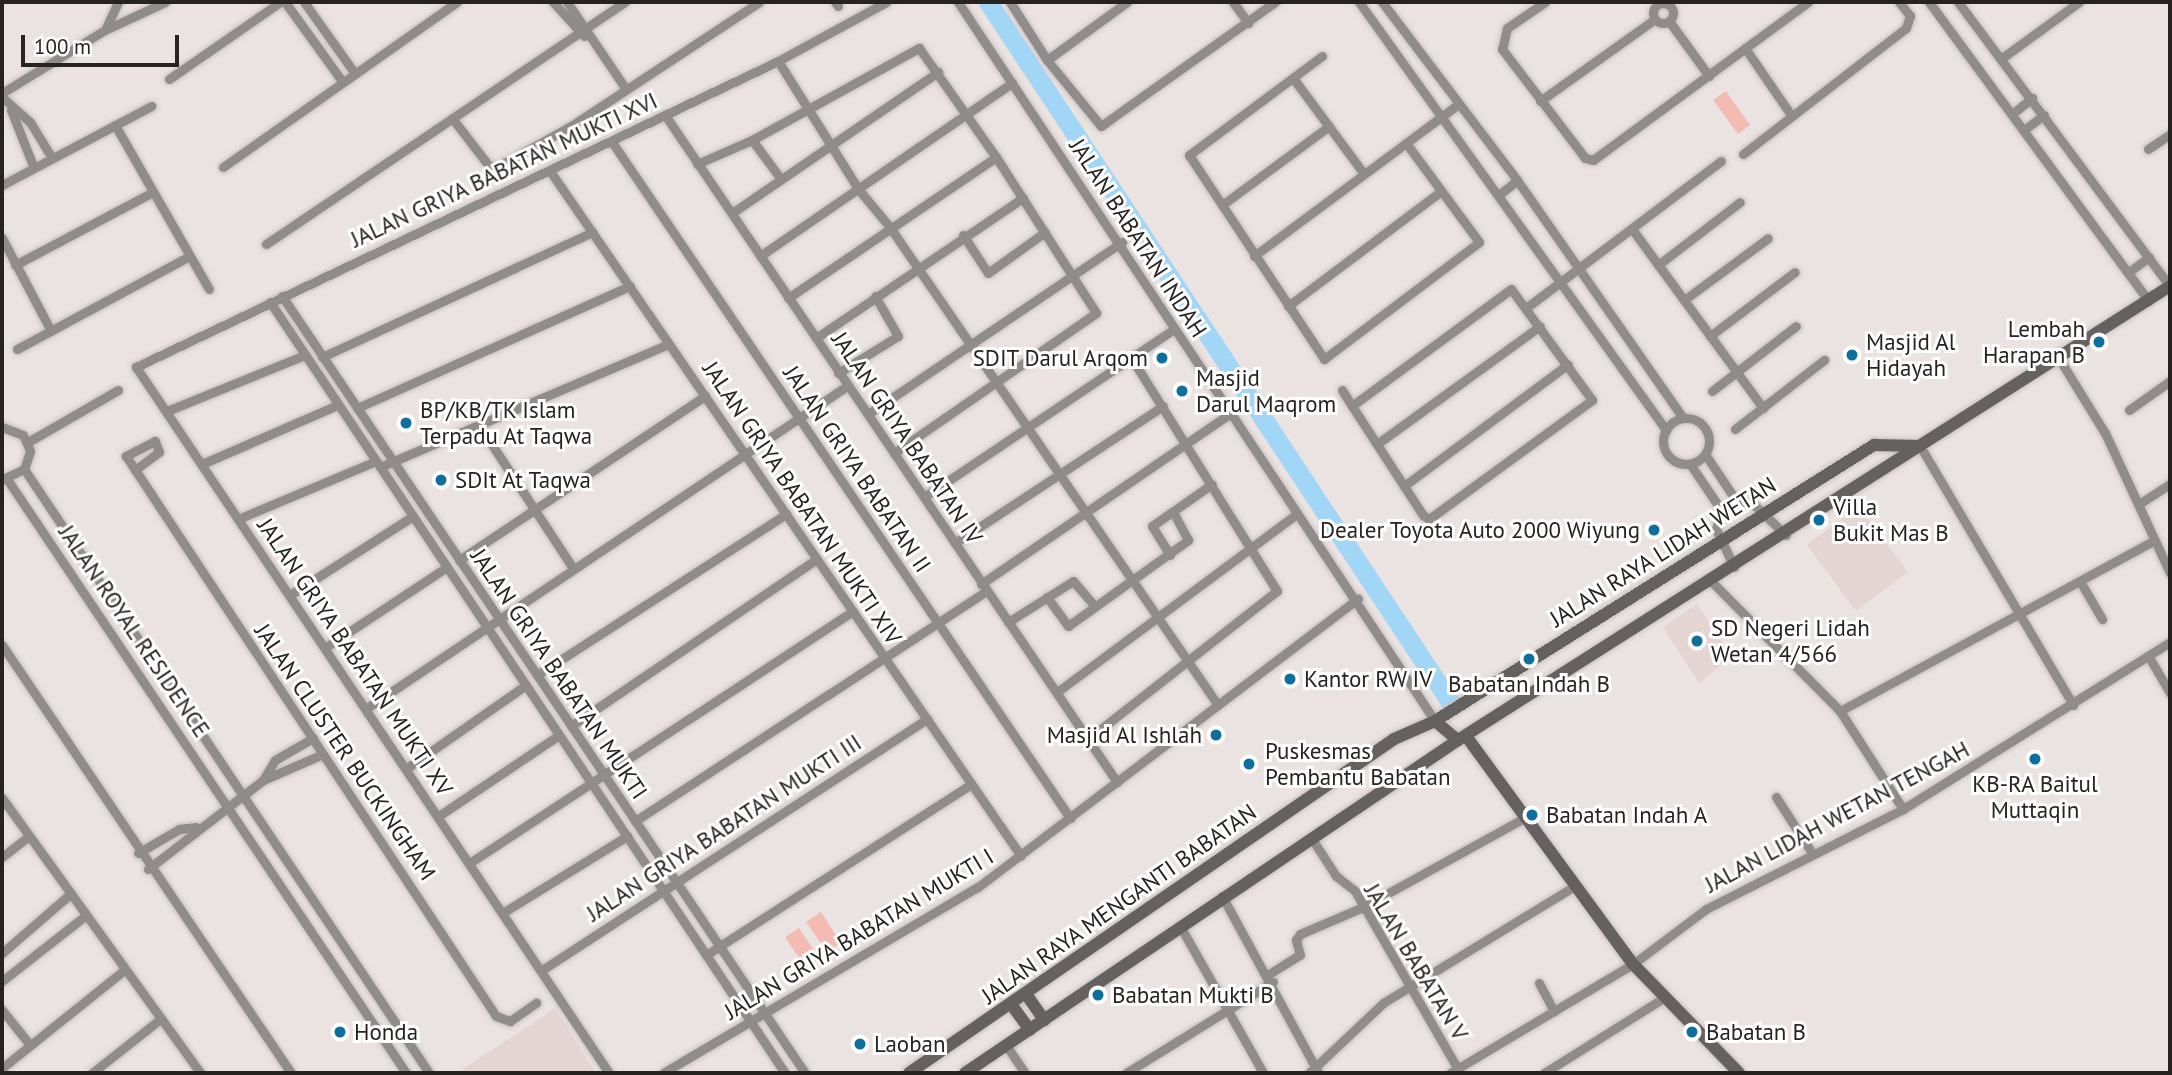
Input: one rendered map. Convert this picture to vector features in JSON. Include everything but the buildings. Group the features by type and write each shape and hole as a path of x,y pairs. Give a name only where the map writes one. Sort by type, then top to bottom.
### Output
{"main road":[{"path":"1462,738 1786,535 2058,357 2169,290"},
{"name":"JALAN RAYA LIDAH WETAN","path":"1435,721 1718,539 1874,445 1920,446"},
{"path":"1435,721 1462,738 1633,964 1732,1071"},
{"name":"JALAN RAYA MENGANTI BABATAN","path":"909,1073 1021,1018 1394,739 1435,721"},
{"name":"JALAN RAYA MENGANTI BABATAN","path":"965,1073 1006,1045 1021,1018 1035,1008 1180,926 1462,738"}],"street":[{"path":"105,30 118,2"},
{"path":"34,168 11,110 2,95 105,30 165,2"},
{"path":"169,79 280,2"},
{"path":"285,2 342,81"},
{"path":"304,2 354,72"},
{"path":"223,167 354,72 457,2"},
{"path":"553,2 589,38 626,89"},
{"path":"567,2 582,31"},
{"path":"266,244 625,2"},
{"path":"452,118 494,167 626,89 759,2"},
{"name":"JALAN GRIYA BABATAN MUKTI XVI","path":"136,367 612,142 778,61 886,2"},
{"name":"JALAN BABATAN INDAH","path":"958,2 1122,242 1229,414 1358,599 1435,721"},
{"path":"1010,2 1047,60 1094,121 1108,126 1275,2"},
{"path":"1047,60 1127,2"},
{"path":"1233,2 1248,23"},
{"path":"1359,2 1563,280 1666,430"},
{"path":"1382,2 1580,267 1683,418 1706,429 1705,454 1737,502 1765,511 1786,535"},
{"path":"1545,2 1507,28 1501,40 1502,49 1585,158 1593,160 1808,2"},
{"path":"1743,154 1906,29 1910,16 1899,2"},
{"path":"1929,2 2150,301"},
{"path":"1958,2 2149,257 2169,290"},
{"path":"2002,58 2079,2"},
{"path":"1655,19 1655,4 1674,4 1669,21"},
{"path":"1540,101 1655,19 1669,21 1709,76"},
{"path":"697,164 810,110 919,48 996,157 1096,313 998,384 894,453"},
{"path":"1745,48 1791,115"},
{"path":"1406,63 1420,53"},
{"path":"1322,56 1189,155 1324,359 1479,242 1406,143"},
{"path":"778,61 833,144 859,190 889,226 1218,705"},
{"path":"732,213 938,72"},
{"path":"1293,78 1364,174"},
{"path":"760,256 1012,83"},
{"path":"2012,114 2032,98"},
{"path":"1254,256 1459,104"},
{"path":"2,185 151,106"},
{"path":"11,110 30,122 52,158"},
{"name":"JALAN GRIYA BABATAN IV","path":"665,115 1117,782"},
{"path":"2024,130 2044,116"},
{"path":"115,125 209,289"},
{"path":"1222,205 1329,126"},
{"path":"2148,149 2170,134"},
{"path":"752,140 781,180"},
{"name":"JALAN GRIYA BABATAN II","path":"612,142 1070,818"},
{"path":"788,298 889,226 996,157"},
{"path":"1526,308 1721,162"},
{"name":"JALAN GRIYA BABATAN MUKTI XIV","path":"550,170 1021,856"},
{"path":"1500,194 1517,180"},
{"path":"1288,306 1441,191"},
{"path":"15,265 153,192"},
{"path":"816,338 963,235 1023,198"},
{"path":"1658,265 1740,202"},
{"path":"1632,229 1763,408"},
{"path":"322,356 592,232"},
{"path":"963,235 988,272 1045,232"},
{"path":"2,238 51,331"},
{"path":"1684,300 1768,238"},
{"path":"868,414 1122,242"},
{"path":"17,349 190,256"},
{"path":"2129,272 2149,257"},
{"path":"1710,336 1795,272"},
{"path":"357,408 630,286"},
{"path":"1342,390 1352,406 1404,485 1423,515 1436,518 1592,400 1511,289 1352,406"},
{"name":"JALAN GRIYA BABATAN MUKTI","path":"282,296 805,1073"},
{"path":"838,373 898,336 875,296"},
{"name":"JALAN GRIYA BABATAN MUKTI","path":"270,302 785,1073"},
{"path":"1377,444 1540,326"},
{"path":"1712,391 1796,326"},
{"path":"924,498 1174,329"},
{"path":"238,520 378,464 394,462 669,344"},
{"path":"167,411 305,355"},
{"path":"1088,739 1277,591 1131,357"},
{"path":"2058,357 2105,433 2155,540 2167,558 2170,573"},
{"path":"1735,429 1824,360"},
{"path":"1404,485 1568,364"},
{"name":"JALAN GRIYA BABATAN MUKTI XV","path":"136,367 542,970"},
{"path":"2129,410 2170,381"},
{"path":"367,708 847,386"},
{"path":"28,442 118,390"},
{"path":"459,560 705,396"},
{"path":"202,464 338,405"},
{"path":"955,544 1163,406"},
{"path":"635,821 886,659 1086,513 1229,414"},
{"path":"1683,418 1666,430 1663,440 1671,458 1690,464 1722,511 1718,539 1734,568"},
{"path":"479,425 573,568"},
{"path":"4,426 28,442"},
{"path":"4,479 24,470 28,442"},
{"path":"1920,446 2073,705"},
{"path":"1690,464 1705,454"},
{"name":"JALAN ROYAL RESIDENCE","path":"24,470 429,1073"},
{"name":"JALAN CLUSTER BUCKINGHAM","path":"135,470 496,1016 510,1021 537,1003"},
{"name":"JALAN ROYAL RESIDENCE","path":"4,479 230,804 406,1073"},
{"path":"1170,555 1151,527 1212,484"},
{"path":"2139,504 2170,484"},
{"path":"1722,511 1737,502"},
{"path":"1047,597 1066,626 1170,555 1190,537 1173,512"},
{"path":"537,676 786,514"},
{"path":"1057,692 1297,514"},
{"path":"290,595 413,516"},
{"path":"1840,711 2081,583 2155,540"},
{"path":"571,726 817,559"},
{"path":"326,648 447,567"},
{"path":"1008,622 1073,580 1095,606"},
{"path":"1712,581 1840,711 1903,809"},
{"path":"2081,583 2102,619"},
{"path":"1070,818 1358,599"},
{"path":"471,862 853,611"},
{"name":"JALAN LIDAH WETAN TENGAH","path":"1456,1072 1633,964 1706,909 1903,809 2170,642"},
{"path":"2,645 148,869 290,1073"},
{"path":"2149,657 2170,693"},
{"path":"407,768 526,685"},
{"name":"JALAN GRIYA BABATAN MUKTI III","path":"542,970 662,889 927,719"},
{"path":"440,815 559,735"},
{"path":"263,780 275,760 313,738"},
{"path":"138,853 179,829 195,827 263,780 323,754"},
{"path":"706,955 971,784"},
{"path":"1776,797 1812,853"},
{"path":"2,798 195,1072"},
{"name":"JALAN GRIYA BABATAN MUKTI I","path":"663,1073 766,1015 1021,856 1070,818"},
{"path":"1126,1073 1227,1010 1300,955 1296,940 1300,934 1363,906 1524,818"},
{"path":"148,869 188,841 195,827"},
{"path":"504,912 626,836"},
{"path":"2,857 28,837"},
{"name":"JALAN BABATAN V","path":"1312,839 1363,906 1456,1072"},
{"path":"1222,896 1271,978 1315,1072 1408,986 1574,886"},
{"path":"2,953 69,895"},
{"path":"2,981 85,916"},
{"path":"1180,926 1263,1073"},
{"path":"542,970 609,1073"},
{"path":"2,1068 123,971"},
{"path":"1539,983 1554,1011"},
{"path":"1544,1073 1665,997"},
{"path":"2,1010 30,1045"},
{"path":"92,1073 159,1020"},
{"path":"1006,1045 1025,1073"}],"shaded area":[{"path":"1726,91 1750,125 1738,134 1713,100"},
{"path":"1858,506 1908,572 1856,611 1807,545"},
{"name":"SD Negeri Lidah Wetan 4/566","path":"1697,604 1732,656 1699,683 1663,627"},
{"path":"821,912 841,943 827,952 806,922"},
{"path":"799,928 820,959 806,968 785,937"},
{"path":"555,1008 596,1073 457,1073 544,1016"}],"waterway":[{"path":"988,2 1451,703"}],"place":[{"name":"Lembah Harapan B","path":"2099,342"},
{"name":"Masjid Al Hidayah","path":"1852,355"},
{"name":"SDIT Darul Arqom","path":"1162,358"},
{"name":"Masjid Darul Maqrom","path":"1182,391"},
{"name":"BP/KB/TK Islam Terpadu At Taqwa","path":"406,423"},
{"name":"SDIt At Taqwa","path":"441,480"},
{"name":"Villa Bukit Mas B","path":"1819,520"},
{"name":"Dealer Toyota Auto 2000 Wiyung","path":"1654,530"},
{"name":"SD Negeri Lidah Wetan 4/566","path":"1697,641"},
{"name":"Babatan Indah B","path":"1529,659"},
{"name":"Kantor RW IV","path":"1290,679"},
{"name":"Masjid Al Ishlah","path":"1216,735"},
{"name":"KB-RA Baitul Muttaqin","path":"2035,759"},
{"name":"Puskesmas Pembantu Babatan","path":"1249,764"},
{"name":"Babatan Indah A","path":"1532,815"},
{"name":"Babatan Mukti B","path":"1098,995"},
{"name":"Honda","path":"340,1032"},
{"name":"Babatan B","path":"1692,1032"},
{"name":"Laoban","path":"860,1044"}]}
